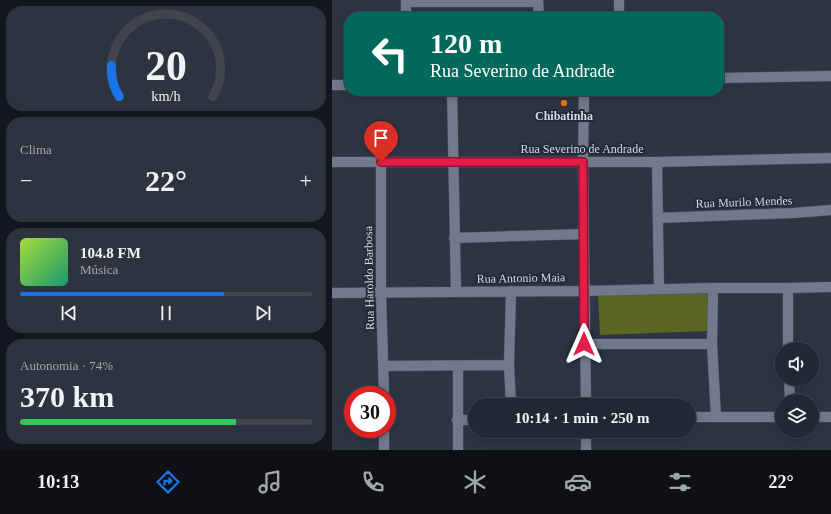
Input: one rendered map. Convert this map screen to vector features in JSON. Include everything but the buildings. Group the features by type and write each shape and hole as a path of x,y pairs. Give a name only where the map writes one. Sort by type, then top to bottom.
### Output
{"street":[{"path":"619,0 619,12"},
{"path":"406,12 406,1 538,1 538,12"},
{"path":"724,78 831,76"},
{"path":"332,85 344,85"},
{"path":"452,96 456,292"},
{"path":"584,96 584,344 586,398"},
{"name":"Rua Severino de Andrade","path":"332,162 657,162 831,158"},
{"name":"Rua Haroldo Barbosa","path":"381,162 381,293 384,386"},
{"path":"657,162 659,289"},
{"name":"Rua Murilo Mendes","path":"658,218 793,213 831,210"},
{"path":"454,238 584,234"},
{"name":"Rua Antonio Maia","path":"332,293 831,287"},
{"path":"713,288 712,344 716,417"},
{"path":"788,288 788,342"},
{"path":"510,291 509,365 511,398"},
{"path":"584,344 712,344"},
{"path":"383,366 509,365"},
{"path":"458,366 458,450"},
{"path":"696,417 775,417"},
{"path":"819,417 831,417"},
{"path":"457,420 468,420"},
{"path":"384,438 384,450"},
{"path":"586,438 586,450"}],"green space":[{"path":"707,291 708,331 600,335 598,295"}],"place":[{"name":"Chibatinha","path":"564,103"}],"route":[{"path":"381,162 583,162 584,344"}]}
